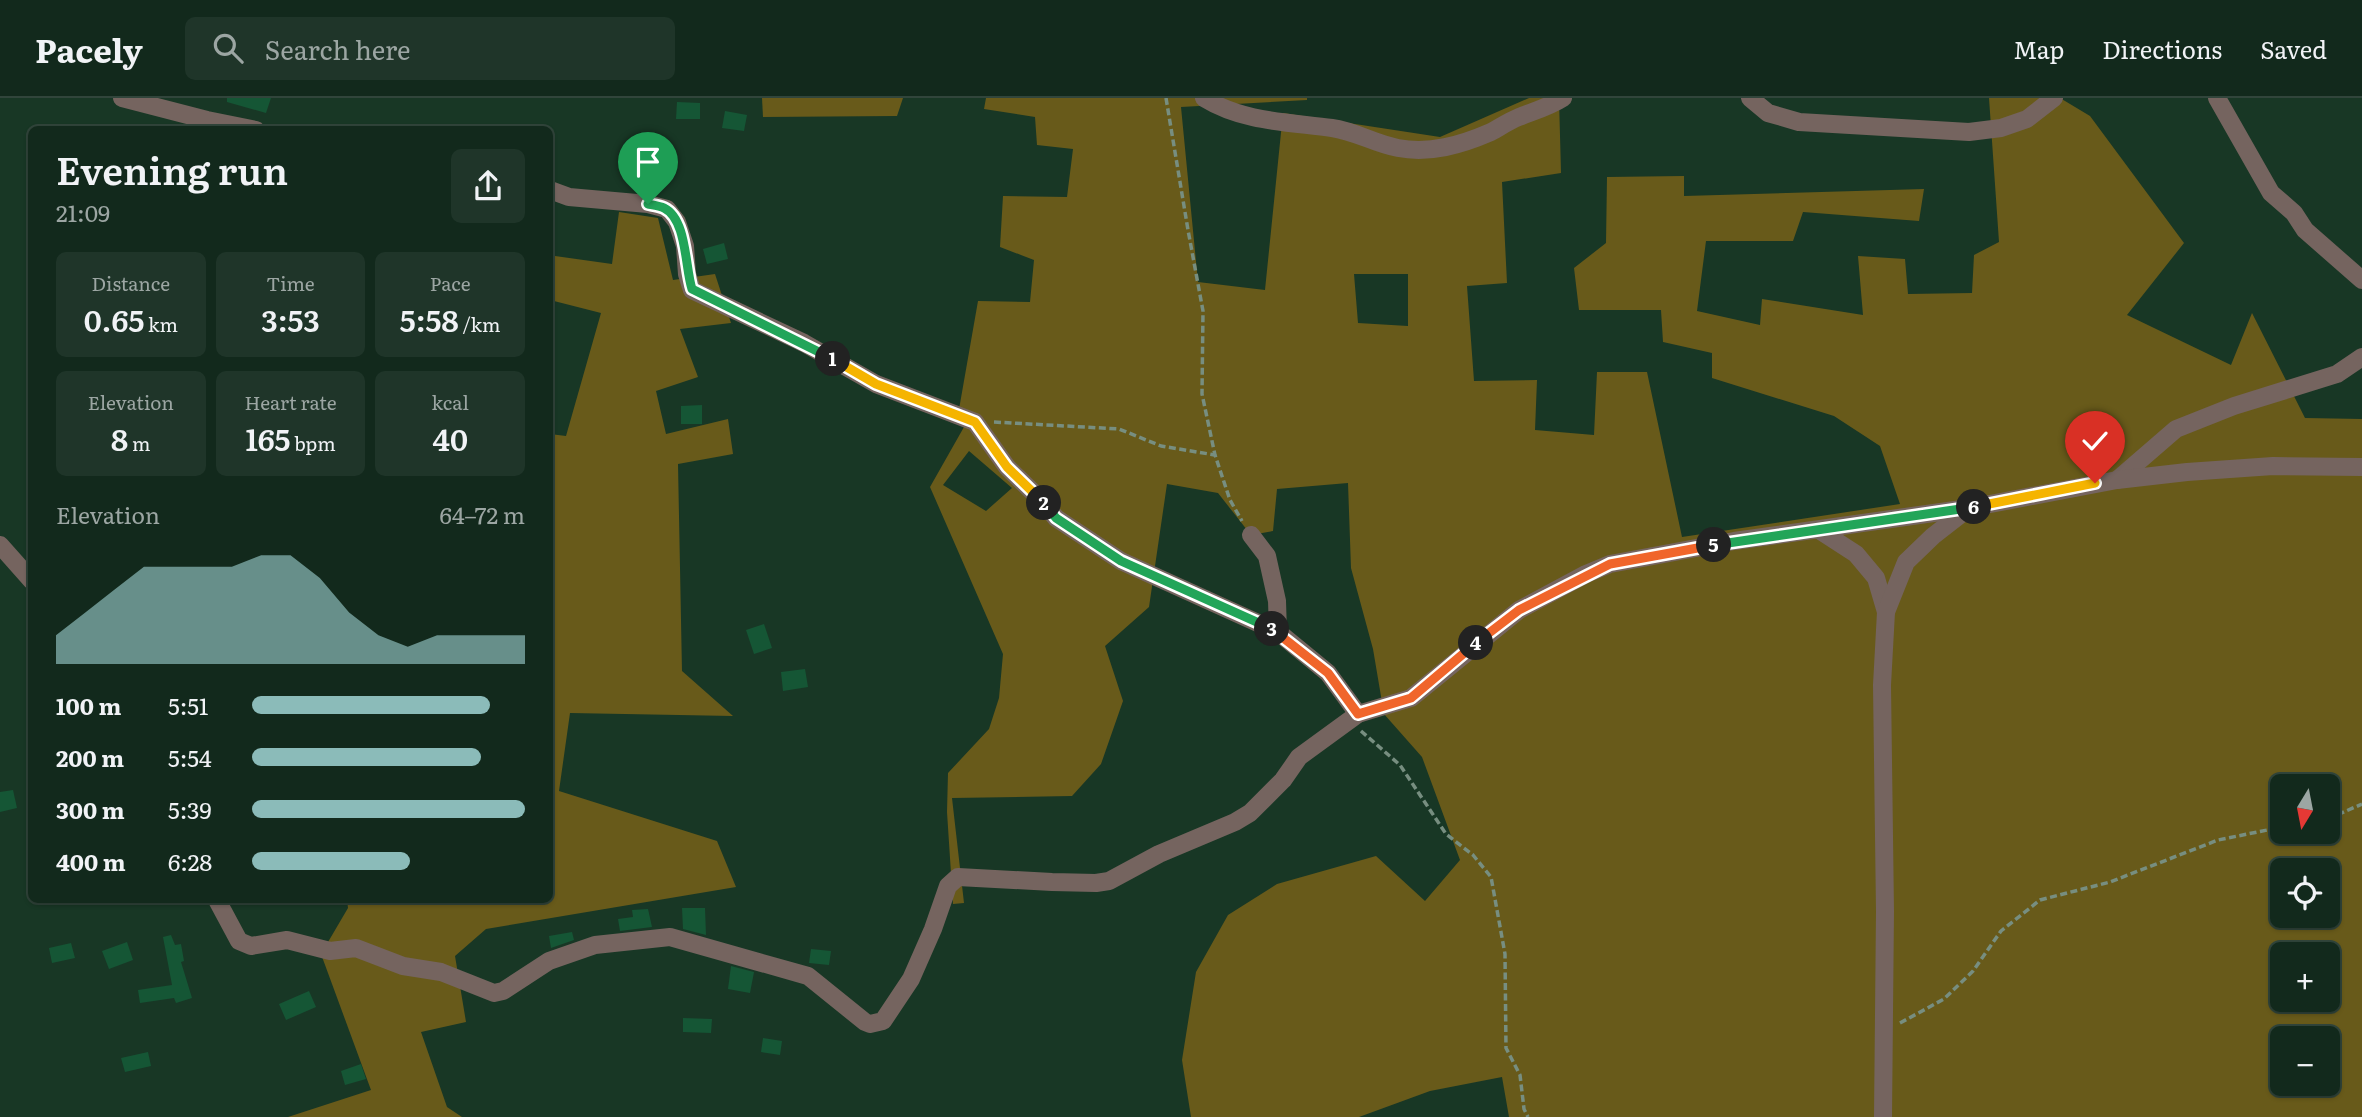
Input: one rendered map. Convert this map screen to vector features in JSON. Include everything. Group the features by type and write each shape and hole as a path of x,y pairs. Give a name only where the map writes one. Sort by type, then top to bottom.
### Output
{"street":[{"path":"122,98 236,126"},
{"path":"1204,98 1219,107 1272,122 1342,129 1370,141 1398,148 1432,150 1491,131 1518,117 1549,107 1563,98"},
{"path":"1750,98 1768,113 1799,122 1969,132 2001,128 2027,119 2053,98"},
{"path":"2217,98 2271,193 2294,213 2305,230 2362,280"},
{"path":"553,191 569,197 648,204 667,209 677,222 685,246 687,274 692,289 804,343 876,384 975,422 1007,467 1056,518 1121,561 1278,632 1328,673 1353,717"},
{"path":"2117,480 2176,429 2234,406 2337,374 2362,357"},
{"path":"219,903 239,941 251,946 287,940 330,951 356,948 403,966 441,972 494,993 503,991 549,961 595,945 670,937 808,976 870,1024 883,1021 911,979 948,886 958,877 1052,882 1109,881 1160,854 1250,813 1283,780 1299,757 1353,717 1411,698 1519,610 1610,564 1734,541 1969,508 2117,480 2273,466 2362,467"},
{"path":"1883,1117 1885,911 1882,685 1886,611 1906,562 1933,536 1969,508"},
{"path":"1819,530 1856,554 1876,578 1886,611"},
{"path":"1251,535 1267,556 1277,601 1278,632"},
{"path":"0,545 28,576"}],"path":[{"path":"1166,98 1203,311 1202,394 1215,455 1230,500 1251,535"},
{"path":"975,422 1015,421 1119,429 1161,446 1215,455"},
{"path":"1353,717 1400,765 1446,834 1473,855 1491,877 1504,954 1506,1048 1521,1075 1524,1109 1528,1117"},
{"path":"2340,814 2362,804"},
{"path":"1883,1032 1944,999 1973,971 2001,931 2040,900 2110,882 2218,840 2270,829"}],"shaded area":[{"path":"762,98 903,98 897,116 763,117"},
{"path":"986,98 1307,98 1181,107 1198,282 1265,290 1283,113 1440,137 1529,98 1559,98 1561,173 1502,182 1507,283 1467,286 1474,381 1537,380 1535,430 1594,435 1597,372 1647,372 1682,537 1900,504 1880,446 1834,416 1712,378 1712,353 1663,342 1661,310 1579,310 1574,268 1606,243 1607,177 1684,176 1684,196 1924,189 1919,221 1803,212 1793,241 1706,241 1697,311 1760,325 1762,299 1863,315 1858,256 1905,259 1908,294 1972,293 1974,255 1999,242 1989,98 2060,98 2090,116 2184,243 2127,315 2231,365 2252,313 2305,418 2362,419 2362,1117 1509,1117 1502,1077 1430,1091 1359,1117 1191,1117 1182,1060 1196,972 1228,915 1277,884 1376,856 1425,901 1460,860 1422,757 1384,714 1373,649 1351,568 1348,483 1277,489 1273,531 1251,535 1218,493 1167,484 1149,607 1105,646 1123,701 1101,764 1072,796 952,798 964,903 953,904 947,812 948,773 989,729 999,698 1003,654 930,487 964,427 958,415 978,301 1030,302 1034,260 1000,247 1003,196 1067,197 1073,149 1037,145 1035,117 984,109","holes":["1354,274 1408,274 1408,326 1358,323","969,451 1012,488 986,511 943,485"]},
{"path":"619,212 658,218 673,280 715,274 731,323 680,329 698,377 656,391 666,434 728,419 733,454 678,464 682,671 733,716 570,713 559,791 717,841 736,887 486,929 455,956 466,1022 421,1032 447,1107 462,1117 288,1117 371,1090 321,954 348,908 347,903 553,903 553,434 566,436 601,313 553,301 553,262 555,256 612,264"}],"building":[{"path":"227,98 271,98 266,113 227,102"},
{"path":"677,102 700,103 700,119 676,119"},
{"path":"725,111 747,115 744,131 722,128"},
{"path":"724,243 728,259 707,264 703,249"},
{"path":"702,405 702,424 681,424 681,406"},
{"path":"764,624 772,648 754,654 746,630"},
{"path":"805,669 808,687 783,691 781,672"},
{"path":"13,790 17,808 0,812 0,792"},
{"path":"682,908 705,908 706,935 683,929"},
{"path":"648,909 652,927 620,931 618,919 633,917 632,910"},
{"path":"572,932 574,940 551,948 549,936"},
{"path":"171,935 175,945 181,944 184,961 181,962 192,998 176,1003 174,998 140,1003 138,990 172,985 163,937"},
{"path":"127,942 133,960 109,969 102,951"},
{"path":"71,943 75,958 52,963 49,948"},
{"path":"811,949 831,951 829,965 809,963"},
{"path":"731,966 754,972 750,993 728,989"},
{"path":"309,991 316,1007 286,1020 279,1004"},
{"path":"683,1018 712,1019 711,1033 683,1032"},
{"path":"763,1038 782,1041 780,1055 761,1052"},
{"path":"148,1052 151,1066 125,1072 121,1058"},
{"path":"361,1064 366,1079 345,1085 341,1071"}],"route":[{"path":"648,204 667,209 677,222 685,246 687,274 692,289 804,343 876,384 975,422 1007,467 1056,518 1121,561 1154,578 1278,632 1328,673 1358,714 1411,698 1519,610 1610,564 1734,541 1969,508 2095,483"}]}
